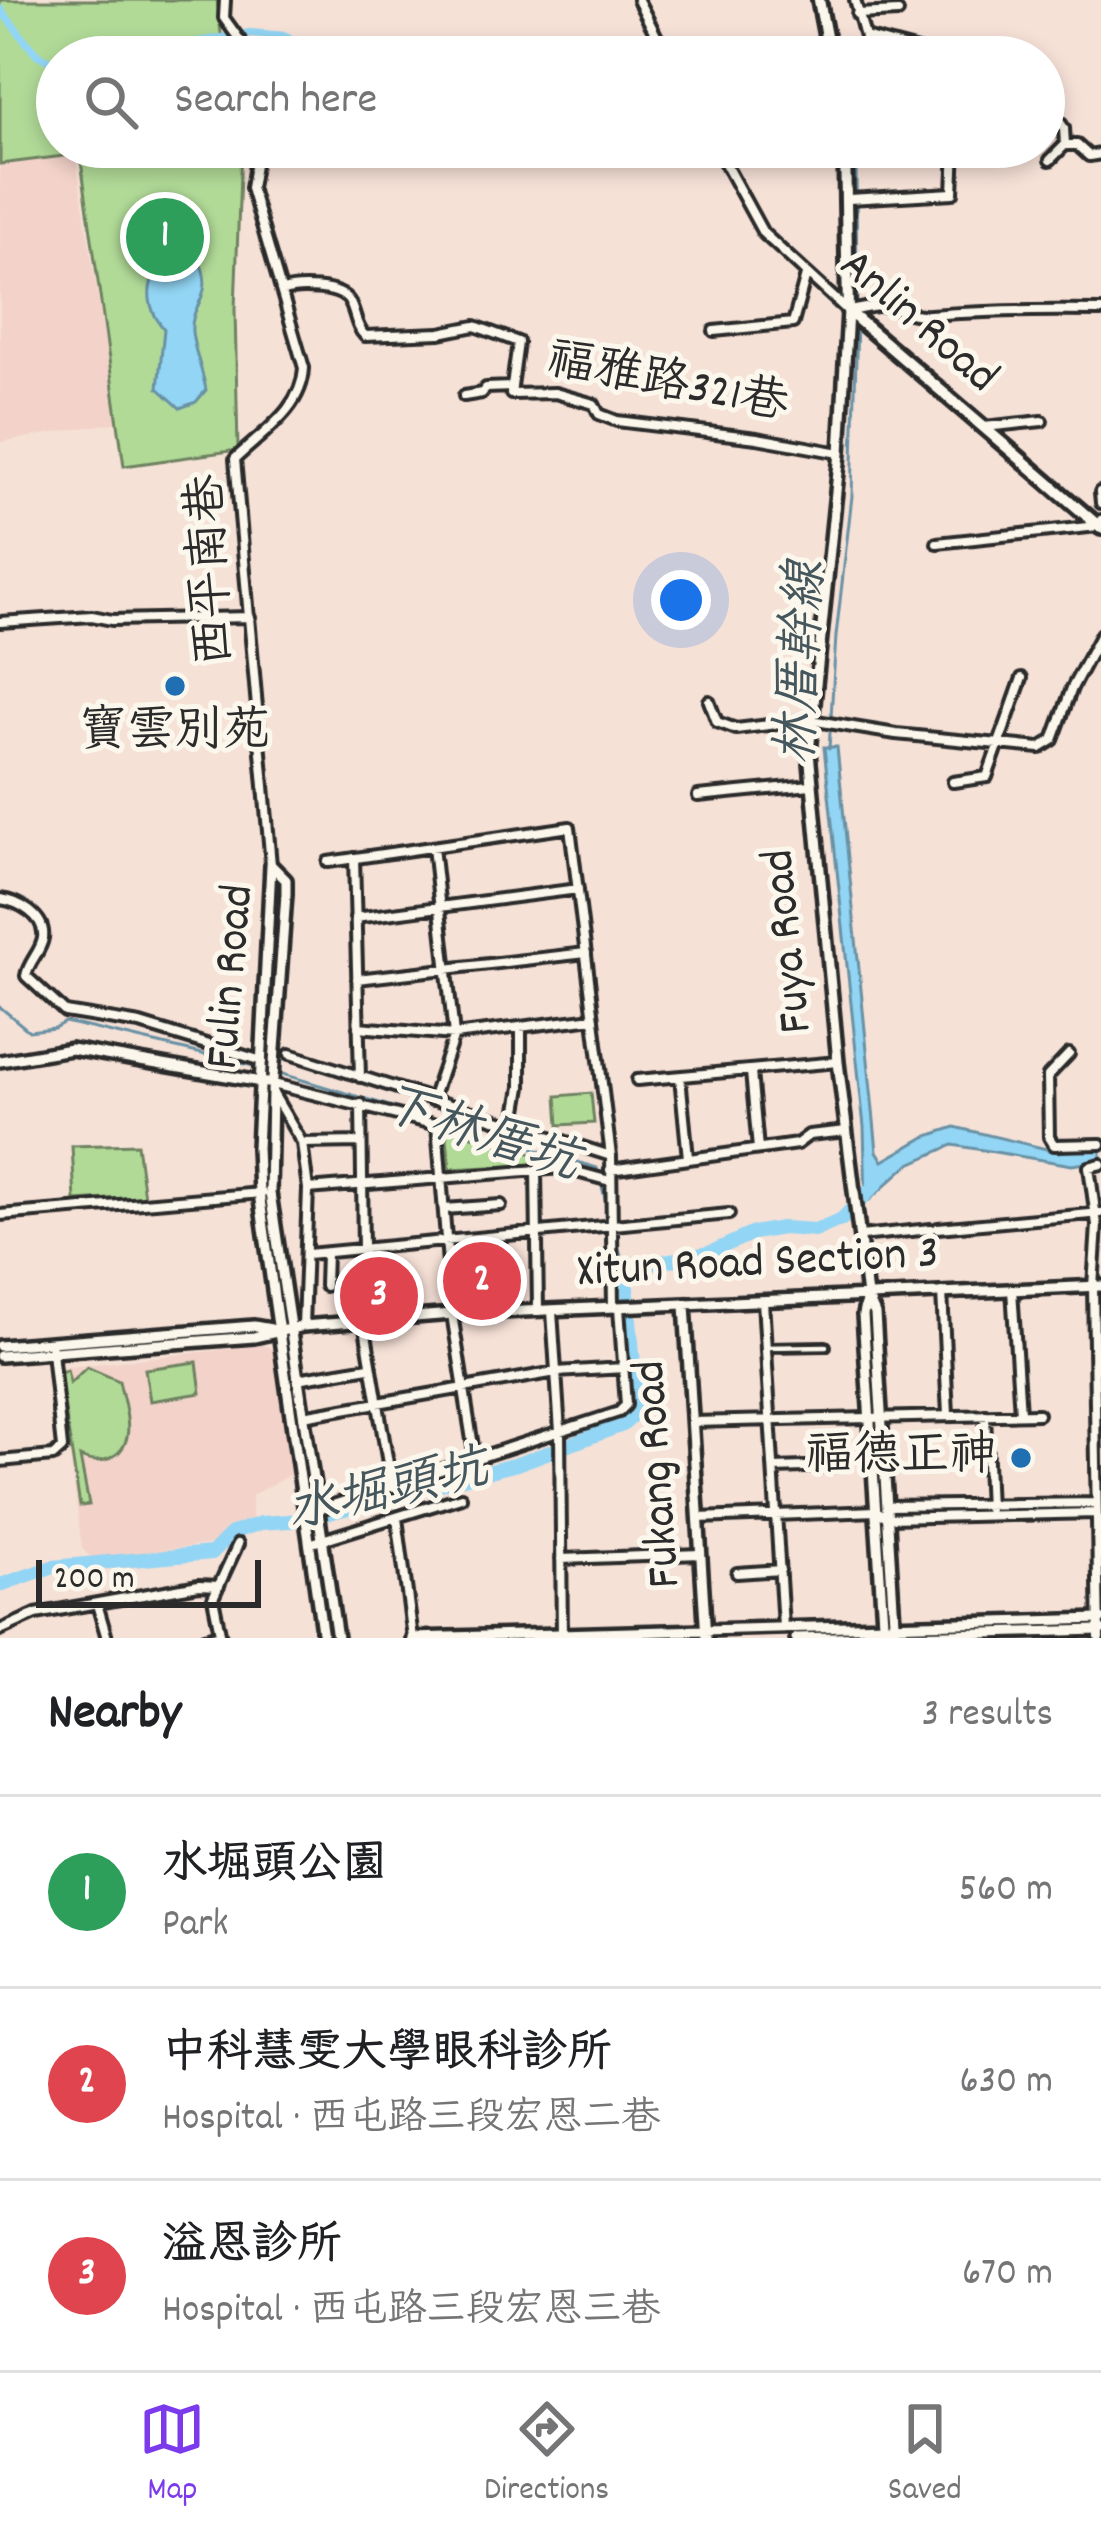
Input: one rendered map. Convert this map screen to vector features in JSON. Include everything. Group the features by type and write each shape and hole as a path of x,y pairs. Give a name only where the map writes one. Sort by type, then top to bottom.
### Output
{"main road":[{"path":"819,0 826,36"},
{"name":"Fuya Road","path":"849,168 855,199 855,315"},
{"name":"Anlin Road","path":"855,315 1100,525"}],"street":[{"path":"225,0 224,19 234,36"},
{"path":"638,0 657,36"},
{"path":"855,0 865,36"},
{"path":"857,14 898,11"},
{"path":"1065,145 1077,145 1089,156 1101,154"},
{"name":"西平南巷","path":"254,168 251,188 304,368 303,387 288,410 235,459 271,866"},
{"name":"Anlin Road","path":"727,168 763,233 855,315"},
{"path":"855,199 953,194 954,168"},
{"path":"714,332 793,323 806,275"},
{"name":"福雅路321巷","path":"283,292 299,287 340,293 349,301 364,336 484,328 518,343 511,394 555,393 581,398 616,421 840,453"},
{"path":"855,315 894,307 901,314 934,315 1101,310"},
{"name":"Fuya Road","path":"855,315 810,721 811,785 838,1063 867,1296 874,1314 876,1511 890,1633"},
{"path":"464,396 486,388 512,387"},
{"path":"983,428 1042,421"},
{"path":"1100,492 1101,503"},
{"path":"937,543 1100,525"},
{"path":"0,622 92,616 112,620 251,617"},
{"path":"709,701 717,722 730,728 810,721 1048,746 1101,634"},
{"path":"953,782 987,777 1022,678"},
{"path":"698,796 811,785"},
{"path":"305,1519 560,1434 626,1405 611,1156 570,827 328,862"},
{"path":"433,847 454,1035 433,1100"},
{"path":"354,858 360,1076"},
{"name":"Fulin Road","path":"271,866 264,1193 276,1330 323,1638"},
{"path":"356,918 578,890"},
{"path":"0,899 25,907 42,927 44,935 26,976 65,1012 140,1024 267,1074 437,1125 452,1314 476,1460"},
{"path":"357,979 586,953"},
{"path":"358,1027 454,1035 594,1018"},
{"path":"514,1127 521,1087 521,1027"},
{"path":"0,1061 71,1049 267,1074"},
{"path":"290,1054 611,1156"},
{"path":"1054,1145 1047,1124 1048,1076 1069,1054"},
{"path":"637,1080 838,1063"},
{"path":"751,1072 758,1149"},
{"path":"267,1074 302,1143 308,1189 303,1326"},
{"path":"680,1077 688,1158"},
{"path":"1043,1097 1044,1139 1054,1145 1101,1144"},
{"path":"361,1104 364,1322 392,1487"},
{"path":"308,1189 562,1168 610,1175 847,1131"},
{"path":"302,1143 361,1142"},
{"path":"1099,1627 1097,1213 1089,1167 1101,1164"},
{"path":"536,1170 538,1311"},
{"path":"0,1215 264,1193"},
{"name":"Fulin Road","path":"264,1193 337,1638"},
{"path":"444,1209 501,1205"},
{"path":"860,1236 1097,1213"},
{"path":"308,1254 729,1214"},
{"path":"326,1253 326,1286"},
{"name":"Xitun Road Section 3","path":"0,1346 254,1336 303,1326 452,1314 1097,1286"},
{"path":"1012,1289 1020,1414"},
{"path":"942,1292 948,1415"},
{"path":"763,1301 783,1627"},
{"name":"Fukang Road","path":"685,1305 706,1634"},
{"path":"552,1311 560,1434 562,1636"},
{"path":"766,1347 826,1346"},
{"path":"0,1461 53,1456 62,1448 51,1347"},
{"name":"Xitun Road Section 3","path":"0,1356 51,1347"},
{"path":"297,1379 369,1367"},
{"path":"303,1416 556,1372 624,1368"},
{"path":"692,1422 1038,1414"},
{"path":"986,1415 989,1516"},
{"name":"Fuya Road","path":"875,1416 888,1512 890,1633"},
{"path":"774,1468 836,1466"},
{"path":"309,1544 460,1497"},
{"path":"888,1512 989,1504 1096,1508"},
{"path":"698,1518 876,1511 989,1516 1096,1508"},
{"path":"398,1518 412,1638 706,1634 783,1627 995,1635 1099,1627"},
{"path":"205,1638 221,1636 213,1598 238,1544"},
{"path":"561,1559 700,1554"},
{"path":"737,1573 780,1570"},
{"path":"0,1630 36,1615 199,1585 219,1586"},
{"path":"97,1604 107,1638"},
{"path":"796,1638 1099,1627"}],"shaded area":[{"path":"36,158 36,168 77,168 118,422 0,442 0,162"},
{"path":"263,1345 273,1349 291,1474 252,1495 252,1519 230,1526 212,1544 92,1559 82,1548 59,1368"}],"green space":[{"path":"0,0 217,0 221,36 36,36 36,160 0,164"},
{"path":"82,168 240,168 235,309 238,450 124,466"},
{"path":"591,1093 594,1123 559,1125 557,1096"},
{"path":"446,1128 543,1157 547,1164 450,1169"},
{"path":"137,1144 144,1197 75,1201 72,1146"},
{"path":"197,1362 201,1393 150,1401 145,1369"},
{"path":"87,1367 119,1381 127,1435 118,1453 108,1459 80,1457 89,1505 80,1506 59,1372 67,1370 70,1383"}],"water":[{"path":"189,252 197,256 205,281 192,331 206,390 196,402 180,408 158,388 164,329 150,294 151,282 164,263"},
{"path":"824,747 837,747 877,1151 883,1161 925,1137 955,1127 1059,1152 1101,1147 1101,1161 1072,1165 953,1145 908,1165 866,1203 864,1127"}],"waterway":[{"path":"0,9 36,54"},
{"path":"232,36 286,36"},
{"name":"林厝幹線","path":"856,168 857,307"},
{"name":"林厝幹線","path":"829,749 852,496 857,322"},
{"name":"下林厝坑","path":"0,1007 29,1031 65,1022 258,1067"},
{"name":"下林厝坑","path":"279,1073 597,1168 598,1174"},
{"name":"下林厝坑","path":"601,1183 608,1209"},
{"name":"水堀頭坑","path":"0,1585 52,1567 212,1553 232,1533 261,1523 302,1520 517,1464 623,1425 638,1411 626,1273 709,1253 753,1233 782,1228 816,1230 842,1219 877,1183"},
{"name":"下林厝坑","path":"615,1235 626,1273"}],"place":[{"name":"水堀頭公園","path":"165,237"},
{"name":"寶雲別苑","path":"175,686"},
{"name":"中科慧雯大學眼科診所","path":"482,1281"},
{"name":"溢恩診所","path":"379,1296"},
{"name":"福德正神","path":"1021,1458"}]}
